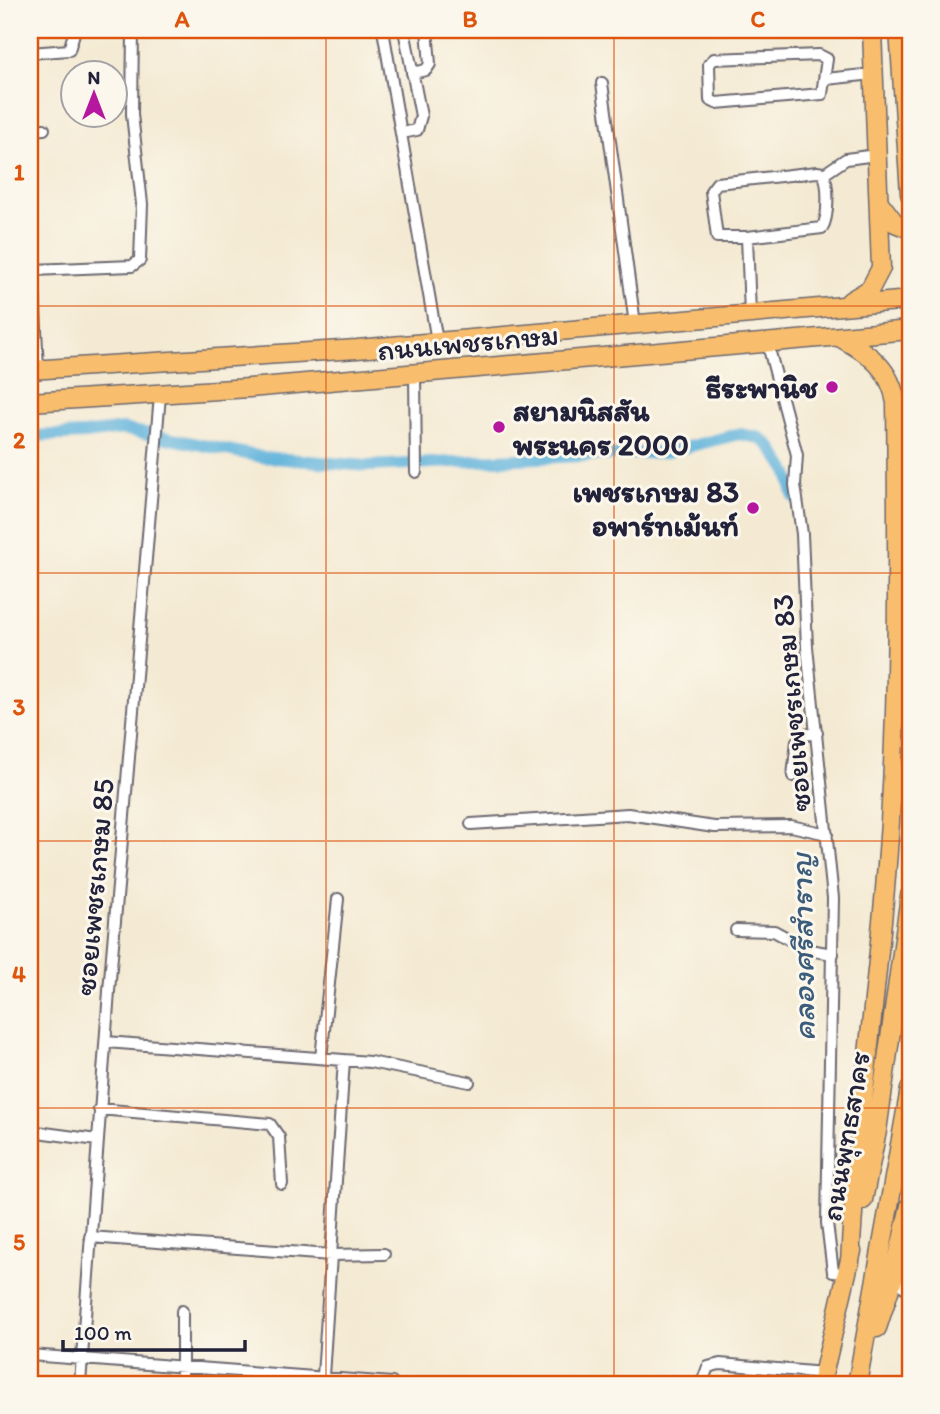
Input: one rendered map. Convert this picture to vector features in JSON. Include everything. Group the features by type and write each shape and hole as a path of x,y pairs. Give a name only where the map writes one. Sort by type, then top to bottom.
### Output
{"main road":[{"path":"836,306 859,297 878,278 882,251 872,30"},
{"path":"899,30 910,194"},
{"path":"879,202 895,223 910,229"},
{"name":"ถนนเพชรเกษม","path":"34,370 212,360 910,300"},
{"name":"ถนนเพชรเกษม","path":"30,402 160,395 768,345 910,330"},
{"path":"841,338 873,358 887,373 894,387 897,485 895,736 885,888 843,1269"},
{"path":"897,485 903,463 910,456"},
{"name":"ถนนพุทธสาคร","path":"823,1378 843,1269 877,1131 910,896"},
{"name":"ถนนพุทธสาคร","path":"858,1384 910,1089"},
{"path":"863,1358 893,1279 910,1206"}],"street":[{"path":"30,54 69,50 75,30"},
{"path":"34,370 32,270 132,266 140,260 142,204 132,114 133,30"},
{"path":"383,30 437,341"},
{"path":"402,133 417,130 420,125 404,30"},
{"path":"412,73 426,70 430,64 427,30"},
{"path":"819,55 827,59 826,79 824,90 816,96 716,103 710,100 709,64 714,59 819,55"},
{"path":"826,79 873,74"},
{"path":"602,83 635,324"},
{"path":"30,130 44,129"},
{"path":"824,174 826,216 822,228 747,237 717,237 711,191 713,186 729,180 781,174 824,174 846,159 876,155"},
{"path":"747,237 750,314"},
{"name":"ซอยเพชรเกษม 83","path":"768,345 783,411 796,446 794,485 802,534 807,647 827,834 833,954 827,1223 843,1269"},
{"path":"415,374 416,471"},
{"name":"ซอยเพชรเกษม 85","path":"80,1384 99,1109 160,395"},
{"path":"793,776 797,741 804,735 817,733"},
{"path":"471,824 628,814 714,827 791,825 827,834"},
{"path":"321,1058 338,900"},
{"path":"736,930 774,931 810,950 833,954"},
{"path":"106,1042 344,1060 469,1082"},
{"path":"323,1376 344,1060"},
{"path":"99,1109 270,1124 279,1137 282,1184"},
{"path":"30,1131 97,1140"},
{"path":"90,1237 331,1255 384,1254"},
{"path":"893,1279 910,1291"},
{"path":"182,1311 182,1384"},
{"path":"30,1355 182,1366 277,1379 323,1376 356,1382 392,1382"},
{"path":"702,1380 708,1367 720,1364 823,1378"}],"waterway":[{"path":"30,436 85,434 122,429 262,457 367,466 667,452 739,434 760,438 771,447 788,473 794,497"}],"place":[{"name":"ธีระพานิช","path":"832,387"},
{"name":"สยามนิสสัน พระนคร 2000","path":"499,427"},
{"name":"เพชรเกษม 83 อพาร์ทเม้นท์","path":"753,508"}],"water label":[{"name":"คลองศรีสำราญ","path":"802,947"}]}
